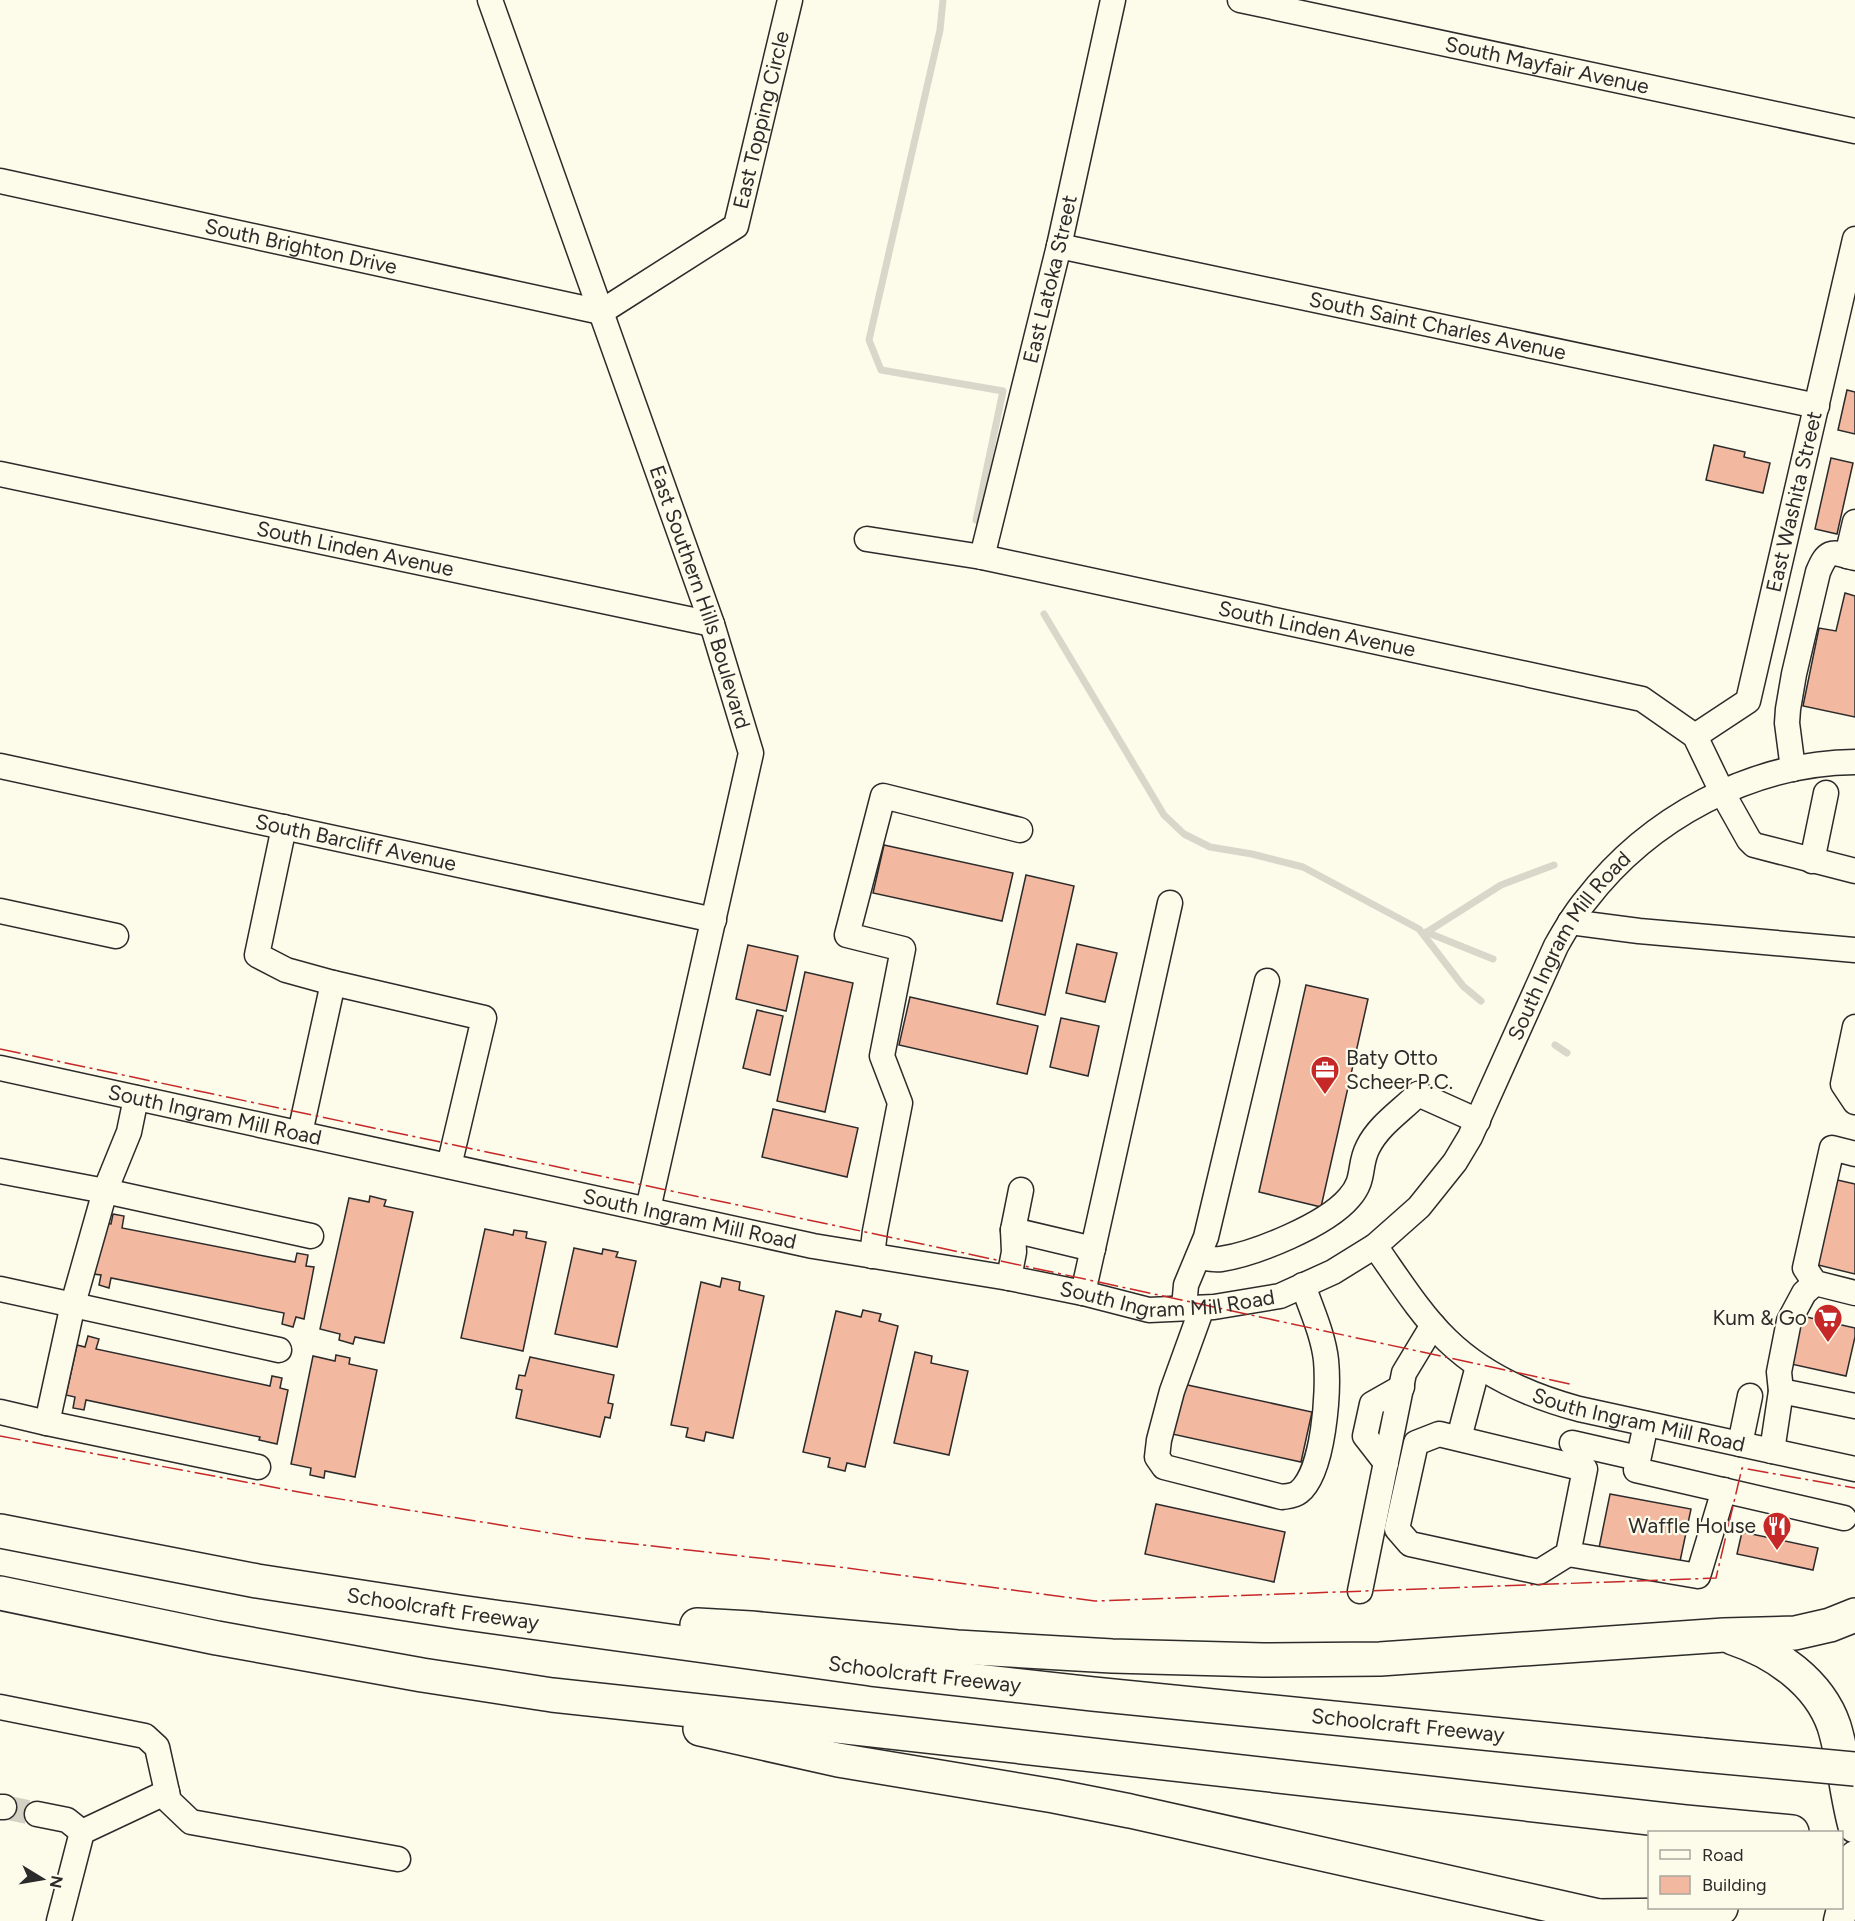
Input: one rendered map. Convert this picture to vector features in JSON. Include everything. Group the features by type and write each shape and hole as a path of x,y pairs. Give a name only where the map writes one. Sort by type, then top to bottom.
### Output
{"highway":[{"name":"Schoolcraft Freeway","path":"0,1531 246,1579 459,1612 883,1670 1093,1694 1855,1769"},
{"path":"0,1593 217,1638 422,1675 552,1695 1773,1831"},
{"path":"459,1612 752,1628 957,1647 1112,1656 1263,1660 1380,1659 1724,1635 1796,1633 1830,1625 1855,1615"},
{"path":"1724,1635 1760,1648 1791,1668 1816,1694 1826,1709 1835,1731 1848,1824"},
{"path":"552,1695 838,1760 1130,1811 1607,1918 1678,1915 1714,1909"}],"main road":[{"path":"1843,1905 1855,1856"}],"street":[{"name":"East Southern Hills Boulevard","path":"490,0 712,624 751,753 648,1209"},
{"name":"East Topping Circle","path":"601,312 736,226 790,0"},
{"name":"East Latoka Street","path":"982,557 1059,246 1113,0"},
{"name":"South Mayfair Avenue","path":"1240,0 1855,131"},
{"name":"South Brighton Drive","path":"0,181 601,312"},
{"name":"East Washita Street","path":"1695,736 1748,701 1855,239"},
{"name":"South Saint Charles Avenue","path":"1059,246 1817,406"},
{"name":"South Linden Avenue","path":"0,474 712,624"},
{"path":"1793,769 1787,723 1788,709 1818,572 1824,558 1830,554 1838,553 1851,557 1855,522"},
{"name":"South Linden Avenue","path":"867,539 982,557 1642,699 1695,736 1722,792 1754,845 1855,871"},
{"name":"South Ingram Mill Road","path":"0,1068 813,1246 1009,1278 1083,1293 1149,1310 1214,1307 1280,1296 1333,1272 1375,1246 1419,1207 1455,1162 1478,1121 1556,946 1570,922 1604,878 1646,839 1695,806 1722,792 1762,777 1793,769 1855,762"},
{"name":"South Barcliff Avenue","path":"0,766 714,920"},
{"path":"1812,861 1826,793"},
{"path":"872,1256 900,1103 882,1056 903,949 847,935 883,796 1020,830"},
{"path":"284,827 257,955 286,970 484,1018 449,1166"},
{"path":"1083,1293 1170,903"},
{"path":"0,911 116,936"},
{"path":"1570,922 1639,931 1855,950"},
{"path":"1267,981 1206,1237 1186,1285 1193,1308 1156,1450 1157,1457 1164,1467 1282,1497 1298,1494 1303,1488 1317,1461 1327,1382 1322,1340 1303,1285"},
{"path":"300,1133 333,983"},
{"path":"1855,1027 1843,1084 1855,1102"},
{"path":"1198,1257 1218,1259 1240,1255 1305,1229 1335,1211 1348,1200 1359,1184 1367,1148 1383,1124 1418,1094 1478,1121"},
{"path":"47,1423 73,1304 105,1191 129,1132 136,1098"},
{"path":"1855,1154 1832,1148 1805,1268 1815,1283 1855,1293"},
{"path":"0,1171 105,1191 311,1236"},
{"path":"1009,1278 1014,1252 1013,1230 1021,1190"},
{"path":"1013,1230 1093,1249"},
{"name":"South Ingram Mill Road","path":"1375,1246 1446,1340 1478,1366 1515,1387 1554,1403 1855,1469"},
{"path":"1772,1451 1781,1391 1779,1372 1789,1321 1804,1293 1815,1283"},
{"path":"0,1289 279,1350"},
{"path":"1360,1591 1404,1373 1433,1325"},
{"path":"1459,1438 1478,1366"},
{"path":"1386,1462 1365,1436 1372,1404 1402,1387"},
{"path":"1781,1391 1855,1406"},
{"path":"1740,1444 1750,1396"},
{"path":"1570,1454 1579,1409"},
{"path":"0,1412 258,1467"},
{"path":"1646,1424 1636,1470 1844,1518"},
{"path":"1391,1437 1416,1443 1439,1434 1570,1454 1638,1458"},
{"path":"1416,1443 1397,1529 1410,1544 1539,1572 1568,1554 1698,1576 1724,1490"},
{"path":"1568,1554 1585,1468 1570,1454"},
{"path":"0,1707 145,1736 157,1747 169,1801 190,1822 398,1859"},
{"path":"82,1832 166,1792"},
{"path":"37,1814 67,1820 82,1832"},
{"path":"59,1921 82,1832"}],"building":[{"path":"1847,390 1855,392 1855,434 1838,430"},
{"path":"1714,445 1745,452 1744,457 1770,463 1763,493 1706,480"},
{"path":"1831,458 1853,463 1837,534 1815,529"},
{"path":"1845,593 1855,596 1855,717 1803,706 1819,628 1836,631"},
{"path":"884,845 1013,873 1002,921 873,893"},
{"path":"1026,875 1074,886 1045,1015 997,1004"},
{"path":"1077,944 1117,953 1105,1002 1066,993"},
{"path":"748,945 798,956 786,1011 736,999"},
{"path":"805,972 853,983 825,1112 777,1101"},
{"path":"1306,985 1368,999 1321,1207 1259,1192"},
{"path":"910,997 1038,1026 1027,1074 899,1045"},
{"path":"757,1010 783,1016 770,1075 743,1068"},
{"path":"1061,1018 1099,1026 1088,1076 1050,1067"},
{"path":"773,1109 858,1128 847,1177 762,1157"},
{"path":"1833,1179 1855,1184 1855,1274 1814,1264"},
{"path":"370,1196 386,1200 384,1206 413,1212 384,1343 355,1337 353,1344 339,1340 340,1334 320,1329 349,1198 369,1202"},
{"path":"113,1214 124,1216 122,1228 295,1262 297,1253 308,1255 306,1266 314,1267 304,1319 296,1317 293,1327 282,1324 284,1313 111,1278 109,1288 99,1285 101,1275 93,1274 103,1223 111,1224"},
{"path":"485,1229 513,1235 514,1230 527,1232 526,1238 546,1242 523,1351 461,1338"},
{"path":"574,1248 602,1254 603,1249 618,1252 616,1257 636,1261 617,1347 555,1334"},
{"path":"722,1278 740,1282 739,1290 764,1296 733,1438 706,1432 704,1441 686,1437 688,1428 671,1425 701,1282 720,1287"},
{"path":"863,1310 881,1314 879,1321 898,1326 865,1467 847,1463 845,1471 828,1467 830,1458 803,1452 836,1311 861,1317"},
{"path":"1802,1316 1855,1328 1846,1376 1791,1364"},
{"path":"88,1336 99,1339 96,1349 270,1386 272,1376 282,1378 280,1388 288,1390 277,1444 259,1440 260,1437 86,1400 84,1410 73,1408 75,1397 66,1395 77,1345 85,1347"},
{"path":"915,1352 932,1356 931,1363 968,1371 949,1455 894,1443"},
{"path":"336,1355 350,1358 349,1364 377,1370 355,1477 325,1471 324,1478 310,1475 311,1468 291,1464 313,1356 335,1361"},
{"path":"530,1357 614,1375 608,1403 613,1404 610,1418 605,1417 600,1437 516,1418 522,1390 516,1389 519,1375 525,1376"},
{"path":"1183,1384 1312,1412 1301,1462 1172,1434"},
{"path":"1610,1494 1691,1509 1679,1566 1599,1548"},
{"path":"1156,1504 1285,1532 1274,1582 1145,1554"},
{"name":"Waffle House","path":"1742,1532 1818,1548 1813,1570 1737,1554"}],"waterway":[{"path":"943,0 940,30 869,340 881,370 1003,391 976,520"},
{"path":"1044,614 1164,815 1184,834 1210,847 1252,854 1303,867 1419,929 1463,986 1481,1001"},
{"path":"1427,932 1501,885 1554,865"},
{"path":"1426,932 1493,959"},
{"path":"1555,1045 1567,1053"}],"tunnel":[{"path":"4,1807 37,1814"}],"power":[{"path":"0,1049 1570,1384"},
{"path":"0,1436 315,1495 581,1538 839,1567 1095,1601 1716,1578 1742,1468 1855,1488"}],"place":[{"name":"Baty Otto Scheer P.C.","path":"1325,1096"},
{"name":"Kum & Go","path":"1828,1344"},
{"name":"Waffle House","path":"1777,1552"}]}
